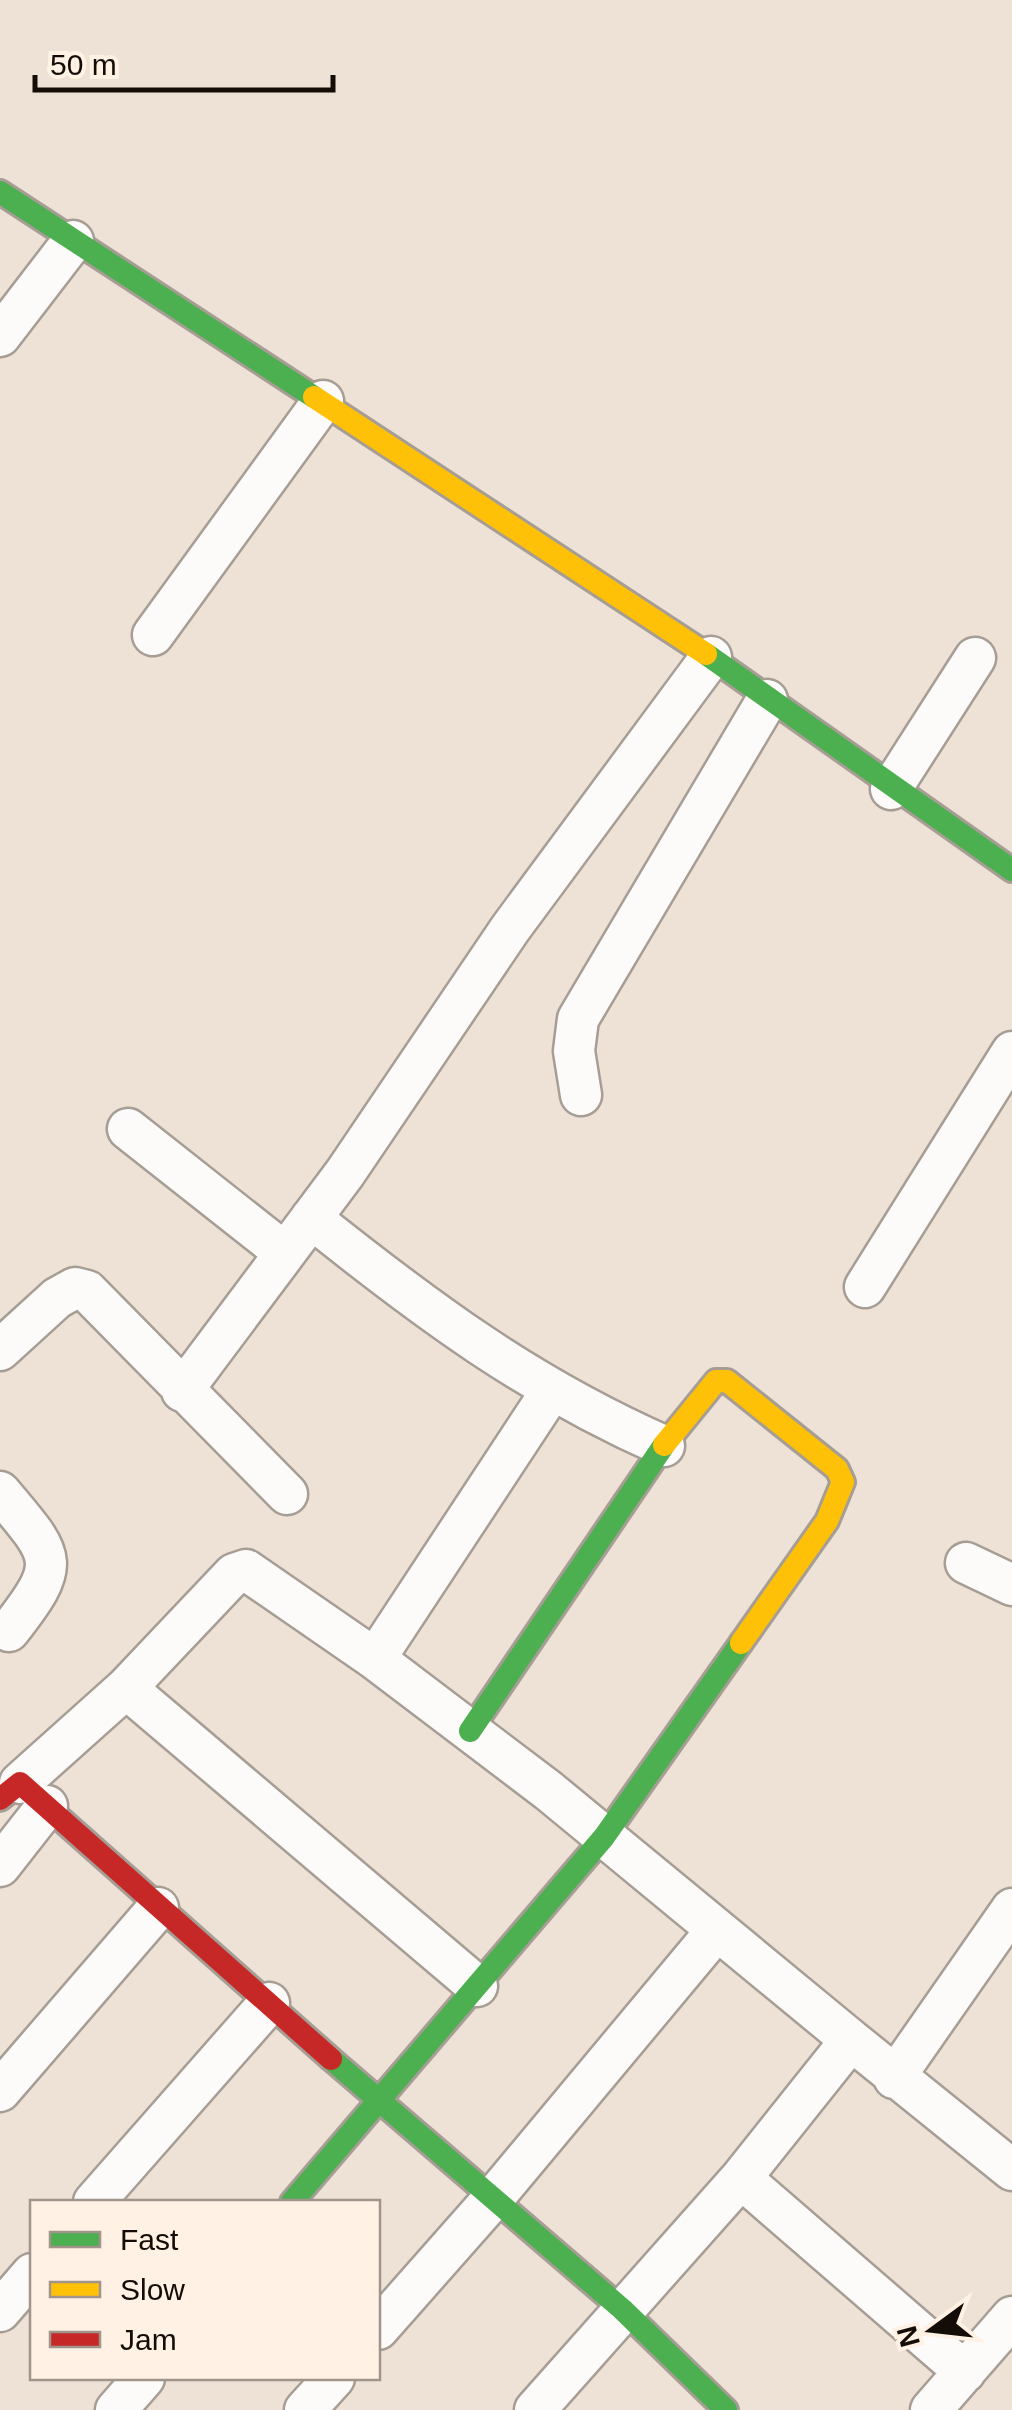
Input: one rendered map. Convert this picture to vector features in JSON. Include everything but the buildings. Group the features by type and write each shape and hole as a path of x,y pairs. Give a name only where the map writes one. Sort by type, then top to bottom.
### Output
{"street":[{"path":"0,192 711,657 891,789 1012,870"},
{"path":"0,336 73,241"},
{"path":"153,635 324,402"},
{"path":"182,1391 311,1218 510,928 711,657"},
{"path":"891,789 976,658"},
{"path":"581,1095 574,1050 578,1019 767,700"},
{"path":"865,1287 1012,1052"},
{"path":"128,1129 285,1253"},
{"path":"311,1218 441,1322 588,1412 664,1446"},
{"path":"0,1350 56,1298 75,1288 86,1291 287,1494"},
{"path":"294,2200 604,1837 826,1521 843,1482 837,1468 727,1382 716,1381 706,1388 470,1731"},
{"path":"376,1659 552,1390"},
{"path":"0,1492 29,1526 43,1549 48,1570 43,1588 9,1632"},
{"path":"966,1564 1012,1584"},
{"path":"0,1866 22,1796 234,1574 246,1570 376,1659 646,1867 894,2078 1012,2170"},
{"path":"126,1688 477,1986"},
{"path":"22,1796 269,2003 492,2201 622,2310 726,2410"},
{"path":"0,2091 158,1908"},
{"path":"894,2078 1012,1909"},
{"path":"380,2327 492,2201 717,1930"},
{"path":"96,2200 269,2003"},
{"path":"534,2410 741,2178 851,2040"},
{"path":"741,2178 965,2372"},
{"path":"0,2312 30,2276"},
{"path":"931,2410 1012,2317"},
{"path":"116,2410 142,2380"},
{"path":"305,2410 332,2380"}],"traffic: fast":[{"path":"0,192 314,397"},
{"path":"706,654 1012,870"},
{"path":"470,1731 664,1445"},
{"path":"294,2200 604,1837 741,1643"},
{"path":"331,2059 622,2309 726,2410"}],"traffic: slow":[{"path":"314,397 706,654"},
{"path":"664,1445 716,1381 727,1381 837,1469 843,1482 827,1521 741,1643"}],"traffic: jam":[{"path":"0,1799 20,1783 331,2059"}]}
